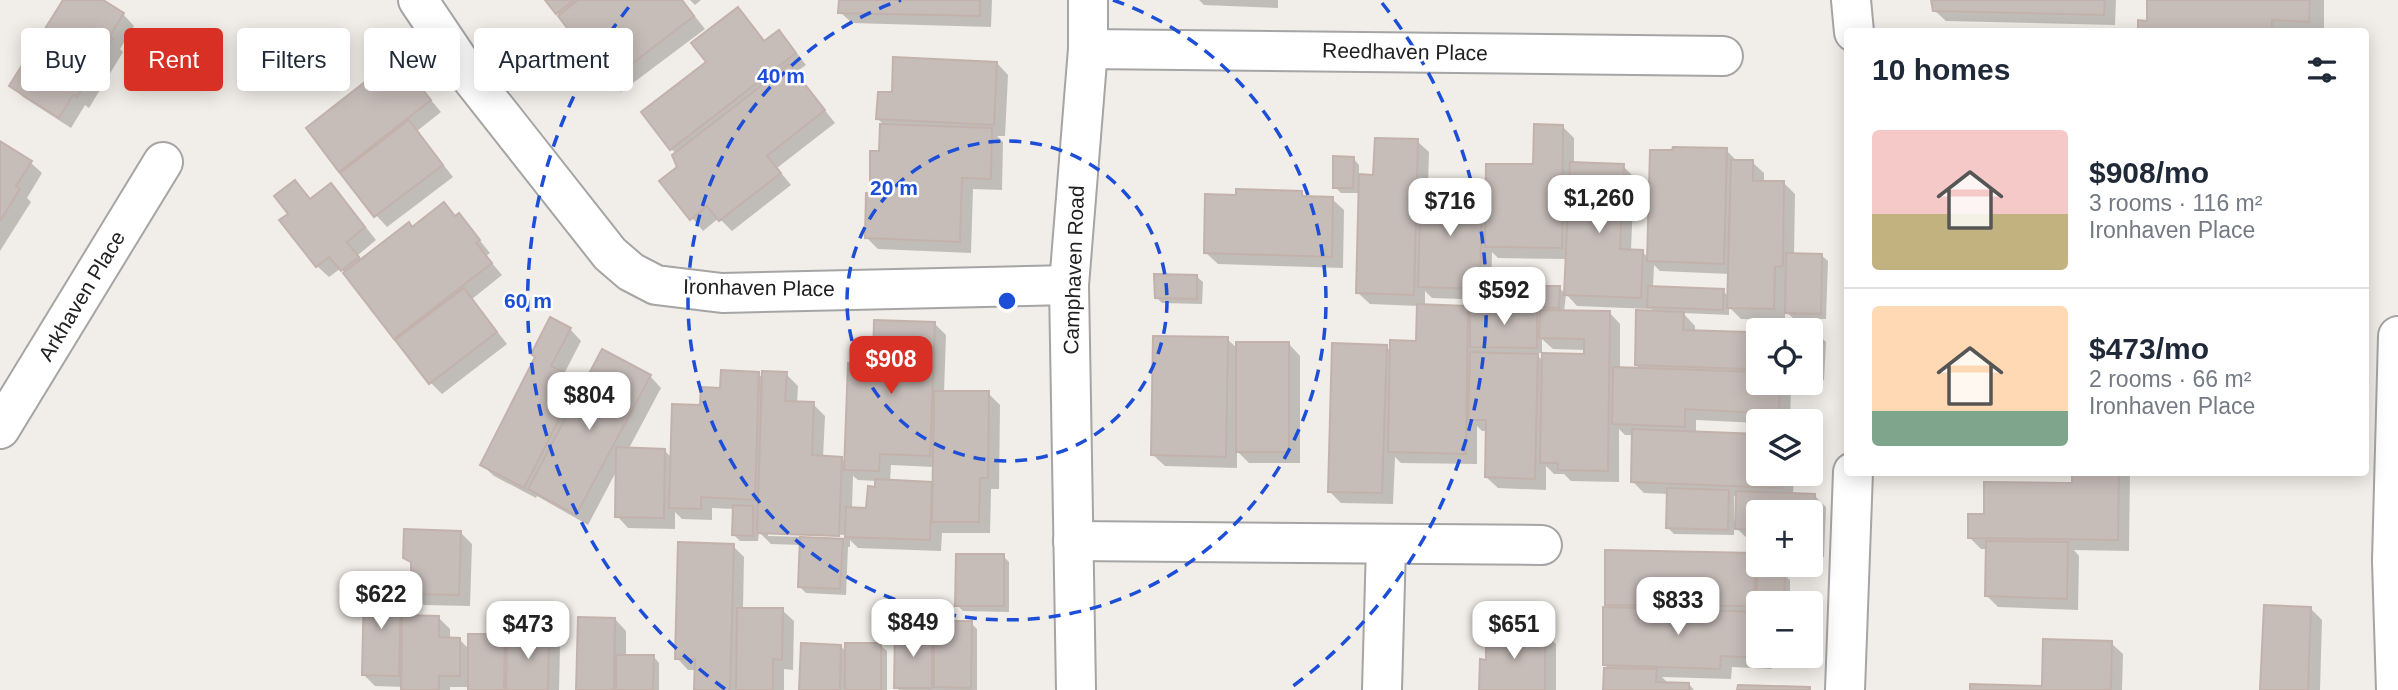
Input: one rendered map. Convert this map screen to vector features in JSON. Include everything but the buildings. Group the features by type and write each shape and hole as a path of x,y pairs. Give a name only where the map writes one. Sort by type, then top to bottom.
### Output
{"street":[{"name":"Ironhaven Place","path":"418,0 465,70 610,254 631,272 656,285 722,292 1069,285"},
{"name":"Camphaven Road","path":"1076,690 1069,285 1088,49 1088,0"},
{"path":"1851,0 1854,28"},
{"name":"Reedhaven Place","path":"1088,49 1723,55"},
{"name":"Arkhaven Place","path":"0,429 163,162"},
{"path":"2396,690 2392,561 2398,336"},
{"path":"1845,690 1853,476"},
{"path":"1073,541 1542,545"},
{"path":"1382,690 1386,545"}]}
